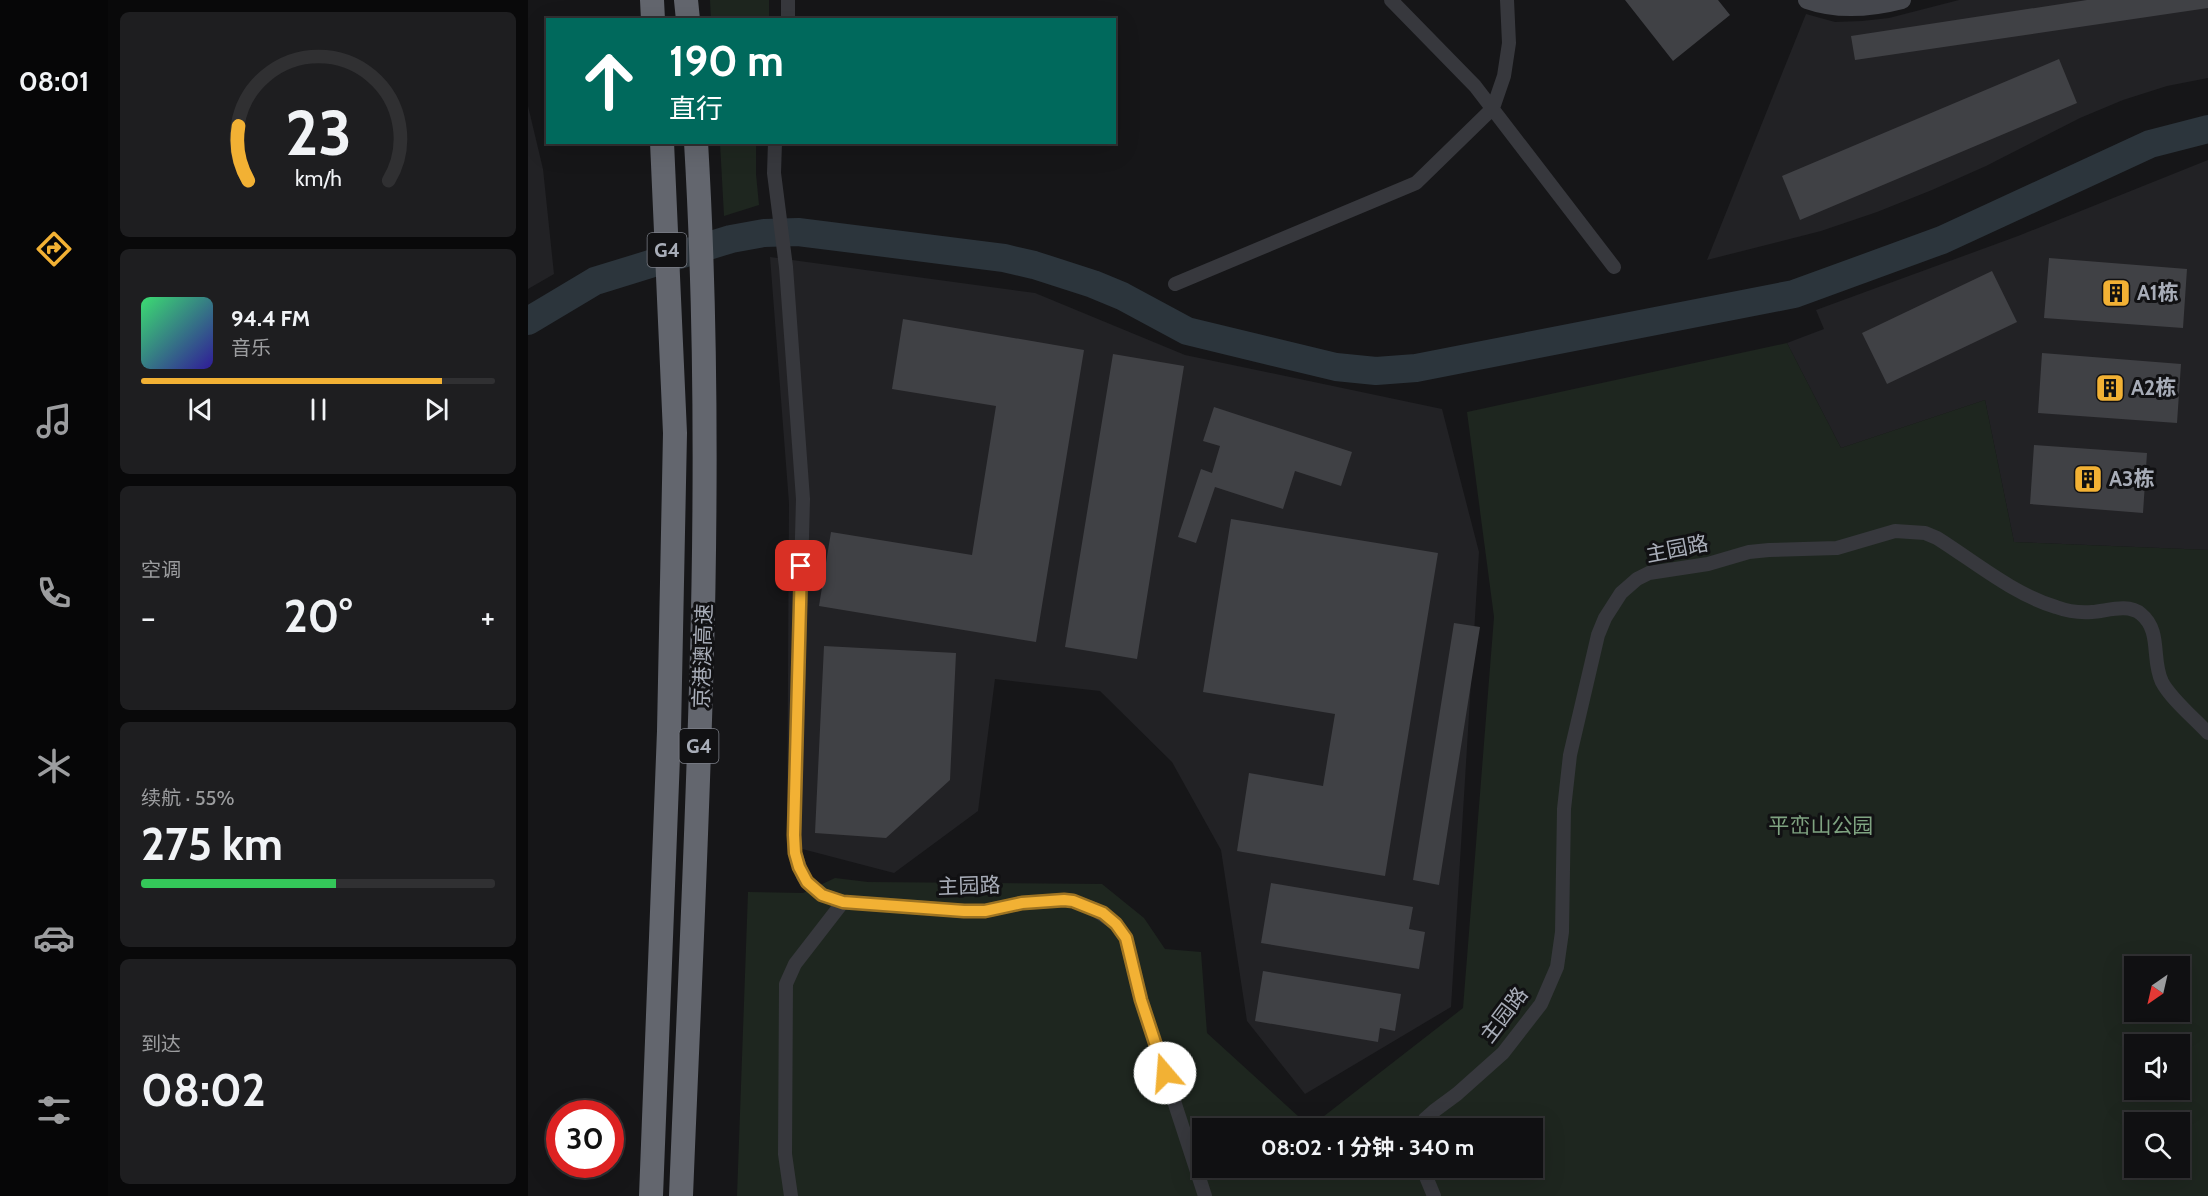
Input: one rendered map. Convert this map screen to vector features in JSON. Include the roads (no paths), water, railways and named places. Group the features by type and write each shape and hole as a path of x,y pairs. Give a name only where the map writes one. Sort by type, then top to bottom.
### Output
{"highway":[{"path":"652,0 653,18"},
{"path":"686,0 688,18"},
{"name":"京港澳高速","path":"651,1196 669,731 675,433 662,144"},
{"name":"京港澳高速","path":"681,1196 705,584 704,295 696,144"}],"main road":[{"path":"1807,0 1836,8 1861,7 1902,0"}],"street":[{"path":"788,0 788,18"},
{"path":"1391,0 1475,86 1614,267"},
{"path":"1175,284 1416,183 1493,108 1504,76 1509,43 1507,0"},
{"path":"775,144 774,173 786,267 803,499 794,845 799,867 807,882 822,895 843,902 795,964 786,984 785,1154 791,1196"},
{"name":"主园路","path":"1426,1118 1458,1094 1503,1053 1541,1004 1554,976 1561,950 1566,784 1576,724 1598,635 1605,618 1621,593 1637,579 1656,572 1708,564 1749,552 1837,548 1878,534 1895,531 1925,533 1938,538 2015,588 2056,608 2091,612 2129,608 2140,613 2154,633 2158,671 2163,683 2208,733"},
{"name":"主园路","path":"843,902 985,911 1022,903 1064,900 1094,909 1110,918 1126,938 1141,1000 1205,1196"},
{"path":"1427,1178 1434,1196"}],"waterway":[{"path":"528,321 595,281 731,239 764,233 798,232 1004,258 1093,284 1122,296 1187,331 1336,367 1376,371 1416,368 1794,294 1942,240 2150,144 2208,129"}],"place":[{"name":"A1栋","path":"2116,293"},
{"name":"A2栋","path":"2110,388"},
{"name":"A3栋","path":"2088,479"}],"park label":[{"name":"平峦山公园","path":"1821,826"}]}
